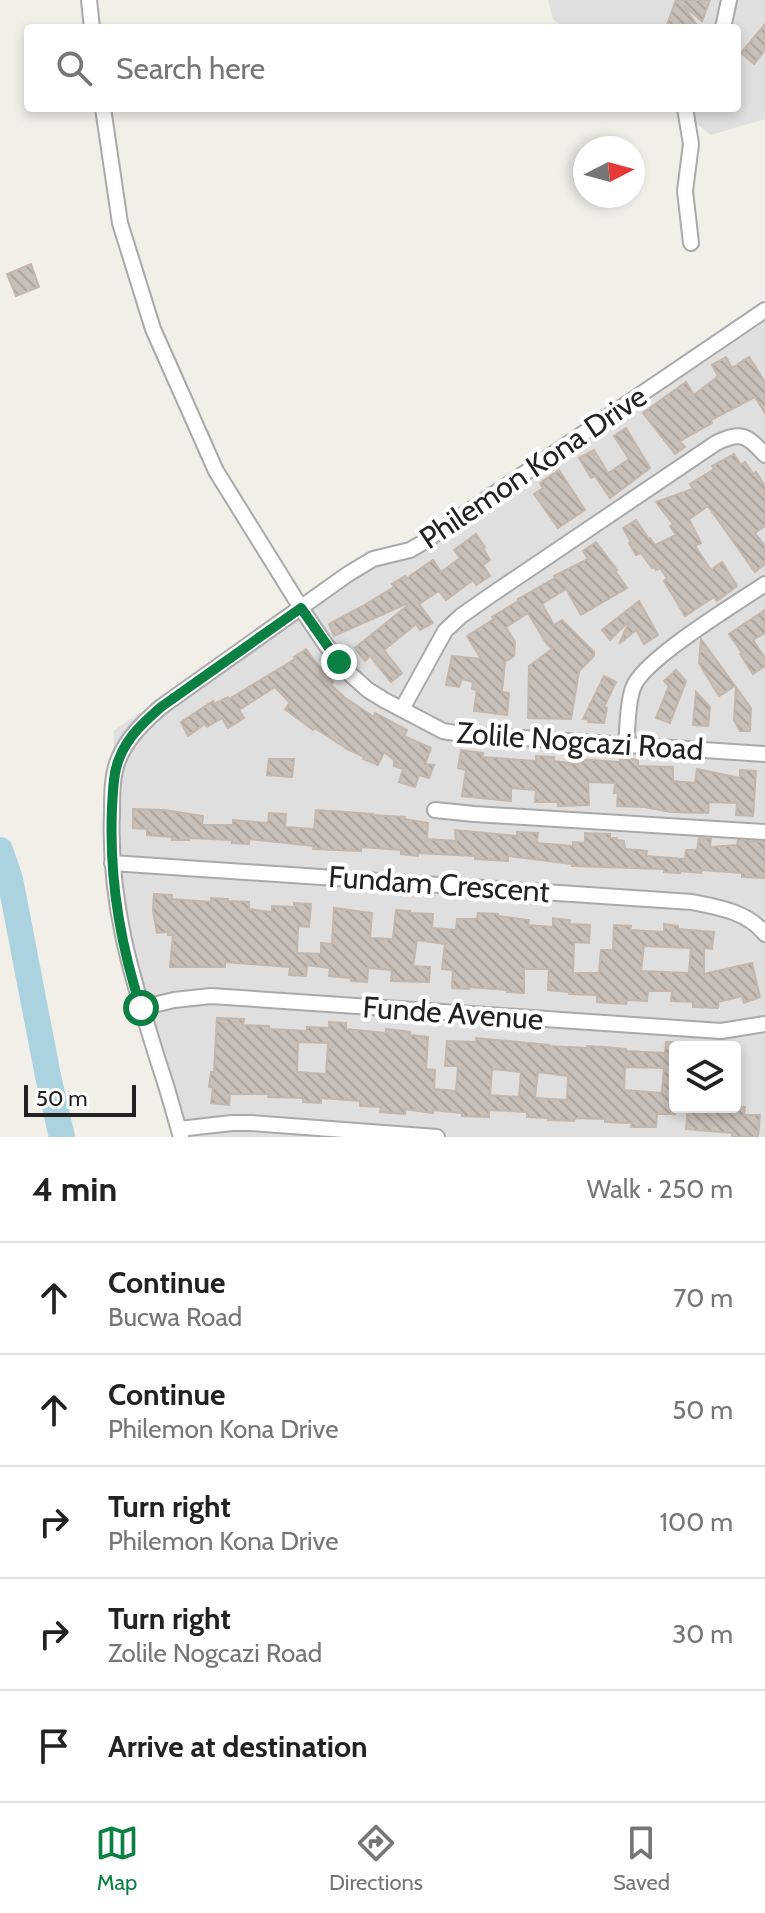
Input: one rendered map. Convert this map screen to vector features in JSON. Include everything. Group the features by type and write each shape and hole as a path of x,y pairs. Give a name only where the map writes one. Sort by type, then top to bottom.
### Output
{"street":[{"path":"89,0 92,24"},
{"path":"724,24 729,0"},
{"name":"Zolile Nogcazi Road","path":"104,112 120,223 153,329 216,471 301,608 350,674 368,690 443,731 765,754"},
{"path":"686,112 691,144 685,191 691,243"},
{"name":"Philemon Kona Drive","path":"180,1133 126,953 112,863 112,796 117,762 140,725 364,564 410,550 422,543 765,310"},
{"path":"402,709 445,631 488,597 729,436 741,435 765,455"},
{"path":"626,744 633,687 639,676 667,651 765,584"},
{"path":"435,810 765,832"},
{"name":"Fundam Crescent","path":"112,863 656,898 715,906 763,925"},
{"name":"Funde Avenue","path":"141,1008 211,996 721,1031 765,1024"},
{"path":"180,1133 232,1123 251,1123 437,1137"}],"shaded area":[{"path":"548,0 765,0 765,119 711,135 682,112 741,112 741,24 560,24 553,19"},
{"path":"765,311 765,914 760,927 765,934 765,1137 181,1137 112,863 114,730 300,610 422,543"}],"building":[{"path":"676,0 710,0 702,21 683,5 696,24 667,24"},
{"path":"765,24 765,50 754,64 741,53"},
{"path":"31,264 39,287 16,296 7,274"},
{"path":"726,357 732,368 749,357 765,382 765,413 755,397 711,420 712,423 680,441 685,447 675,454 643,413 686,382 694,395 718,376 712,365"},
{"path":"626,428 650,468 610,498 595,476 591,478 579,458 594,450 610,472 629,459 614,436"},
{"path":"734,454 741,465 745,462 753,474 756,472 765,486 765,526 755,533 765,546 765,564 755,572 708,506 689,519 701,543 695,546 711,570 722,562 737,586 717,601 714,597 685,616 664,581 667,578 660,568 652,568 641,553 636,555 623,528 636,520 655,545 676,535 670,526 673,524 656,502 693,489 690,484 714,469 712,466"},
{"path":"559,470 585,510 558,528 534,494 543,488 540,483"},
{"path":"476,534 490,560 483,565 490,576 476,585 473,580 446,600 439,591 419,604 433,623 420,630 416,624 384,650 402,673 391,682 370,656 365,661 355,648 406,604 334,636 329,624 394,587 392,584 433,560 441,572 460,558 454,550"},
{"path":"596,542 627,588 581,615 566,589 542,604 554,625 562,620 594,652 594,656 579,671 571,719 528,718 529,666 552,649 528,613 506,627 515,642 514,656 505,662 502,692 509,693 507,715 474,711 477,690 472,689 473,682 462,679 459,687 446,685 452,656 481,659 467,636 554,576 588,559 583,551"},
{"path":"639,601 658,635 644,644 636,630 619,644 630,620 610,640 602,630"},
{"path":"765,610 765,633 753,640 765,658 765,666 753,674 729,634"},
{"path":"701,639 735,686 719,696 699,663"},
{"path":"306,649 333,682 331,685 344,697 374,717 375,713 407,730 404,736 431,748 425,764 434,765 429,778 419,775 415,787 399,782 403,769 394,766 394,762 398,763 384,752 378,765 363,759 315,728 313,730 285,709 290,703 275,687 239,710 244,718 228,728 222,718 207,727 205,724 188,736 181,722 213,701 214,704 229,699"},
{"path":"676,670 686,681 670,723 656,718 669,686 664,681"},
{"path":"604,676 616,682 604,707 607,708 604,723 588,722 583,719"},
{"path":"736,687 751,708 750,731 740,731 734,720"},
{"path":"696,692 710,707 708,726 693,725"},
{"path":"461,750 483,753 482,757 536,761 536,756 554,757 554,761 578,764 578,759 638,760 638,766 673,767 673,781 695,783 697,769 740,778 740,770 756,771 753,816 736,815 737,803 709,802 708,813 617,806 615,783 588,782 589,805 558,806 558,802 535,802 536,790 511,788 511,801 462,796 466,770 458,768"},
{"path":"269,759 294,759 292,777 267,775"},
{"path":"133,809 203,816 202,825 233,825 233,820 268,823 269,813 286,814 285,827 314,829 316,810 405,817 428,823 427,839 456,841 455,830 517,836 517,832 538,833 537,843 573,846 573,842 585,843 585,833 610,834 610,838 624,841 625,849 647,851 646,856 685,859 686,850 697,850 699,838 711,839 710,847 737,845 738,840 765,842 765,878 702,870 701,873 680,873 664,872 664,869 572,866 508,856 508,861 475,859 475,856 418,853 418,856 401,854 401,850 361,847 361,851 313,849 314,846 249,839 249,844 232,843 232,840 172,840 172,837 147,835 147,829 133,828"},
{"path":"154,894 172,895 172,899 211,902 211,898 249,902 249,909 272,912 272,906 311,904 309,927 298,926 297,953 321,954 321,943 332,944 334,908 372,913 370,938 393,939 396,910 433,914 432,928 456,930 457,919 477,919 478,913 498,914 529,920 528,925 553,927 553,918 570,920 569,924 590,925 589,943 574,942 573,973 599,973 601,950 613,950 614,925 631,926 630,930 664,932 664,924 678,926 678,929 714,932 712,949 704,948 704,974 752,963 760,997 744,1003 742,996 718,1002 718,1008 693,1007 693,1002 671,1001 672,991 648,991 647,1001 627,1000 626,1004 597,1002 597,995 548,990 549,969 524,969 524,993 452,988 453,970 442,969 445,944 417,940 413,966 430,967 429,982 391,981 392,970 368,968 367,982 329,976 330,968 307,965 306,976 289,975 290,967 225,962 225,967 170,967 173,935 157,933","holes":["644,946 691,948 689,973 641,971"]},
{"path":"217,1018 244,1019 243,1025 269,1026 269,1029 307,1031 307,1027 329,1028 329,1022 346,1023 346,1029 386,1033 386,1029 428,1037 426,1069 435,1070 434,1089 456,1091 458,1066 445,1066 447,1041 476,1042 476,1038 665,1053 666,1042 669,1042 669,1113 675,1114 657,1114 656,1127 631,1127 632,1123 605,1122 605,1119 575,1118 574,1121 527,1117 527,1112 489,1110 489,1117 433,1110 433,1113 405,1109 405,1114 380,1112 381,1107 360,1106 360,1101 321,1098 321,1103 303,1102 303,1098 268,1097 269,1094 230,1094 229,1105 211,1103 211,1072 214,1072","holes":["298,1042 328,1043 326,1074 297,1072","625,1067 664,1068 662,1093 624,1090","492,1069 521,1072 519,1097 490,1095","538,1072 568,1076 567,1100 535,1098"]},
{"path":"741,1107 745,1107 744,1115 760,1115 758,1137 732,1137 732,1133 686,1129 687,1113 741,1113"}],"waterway":[{"path":"0,850 10,879 62,1137"}],"route":[{"path":"141,1008 117,910 112,863 112,796 117,762 123,749 140,725 161,707 301,608 339,662"}]}
